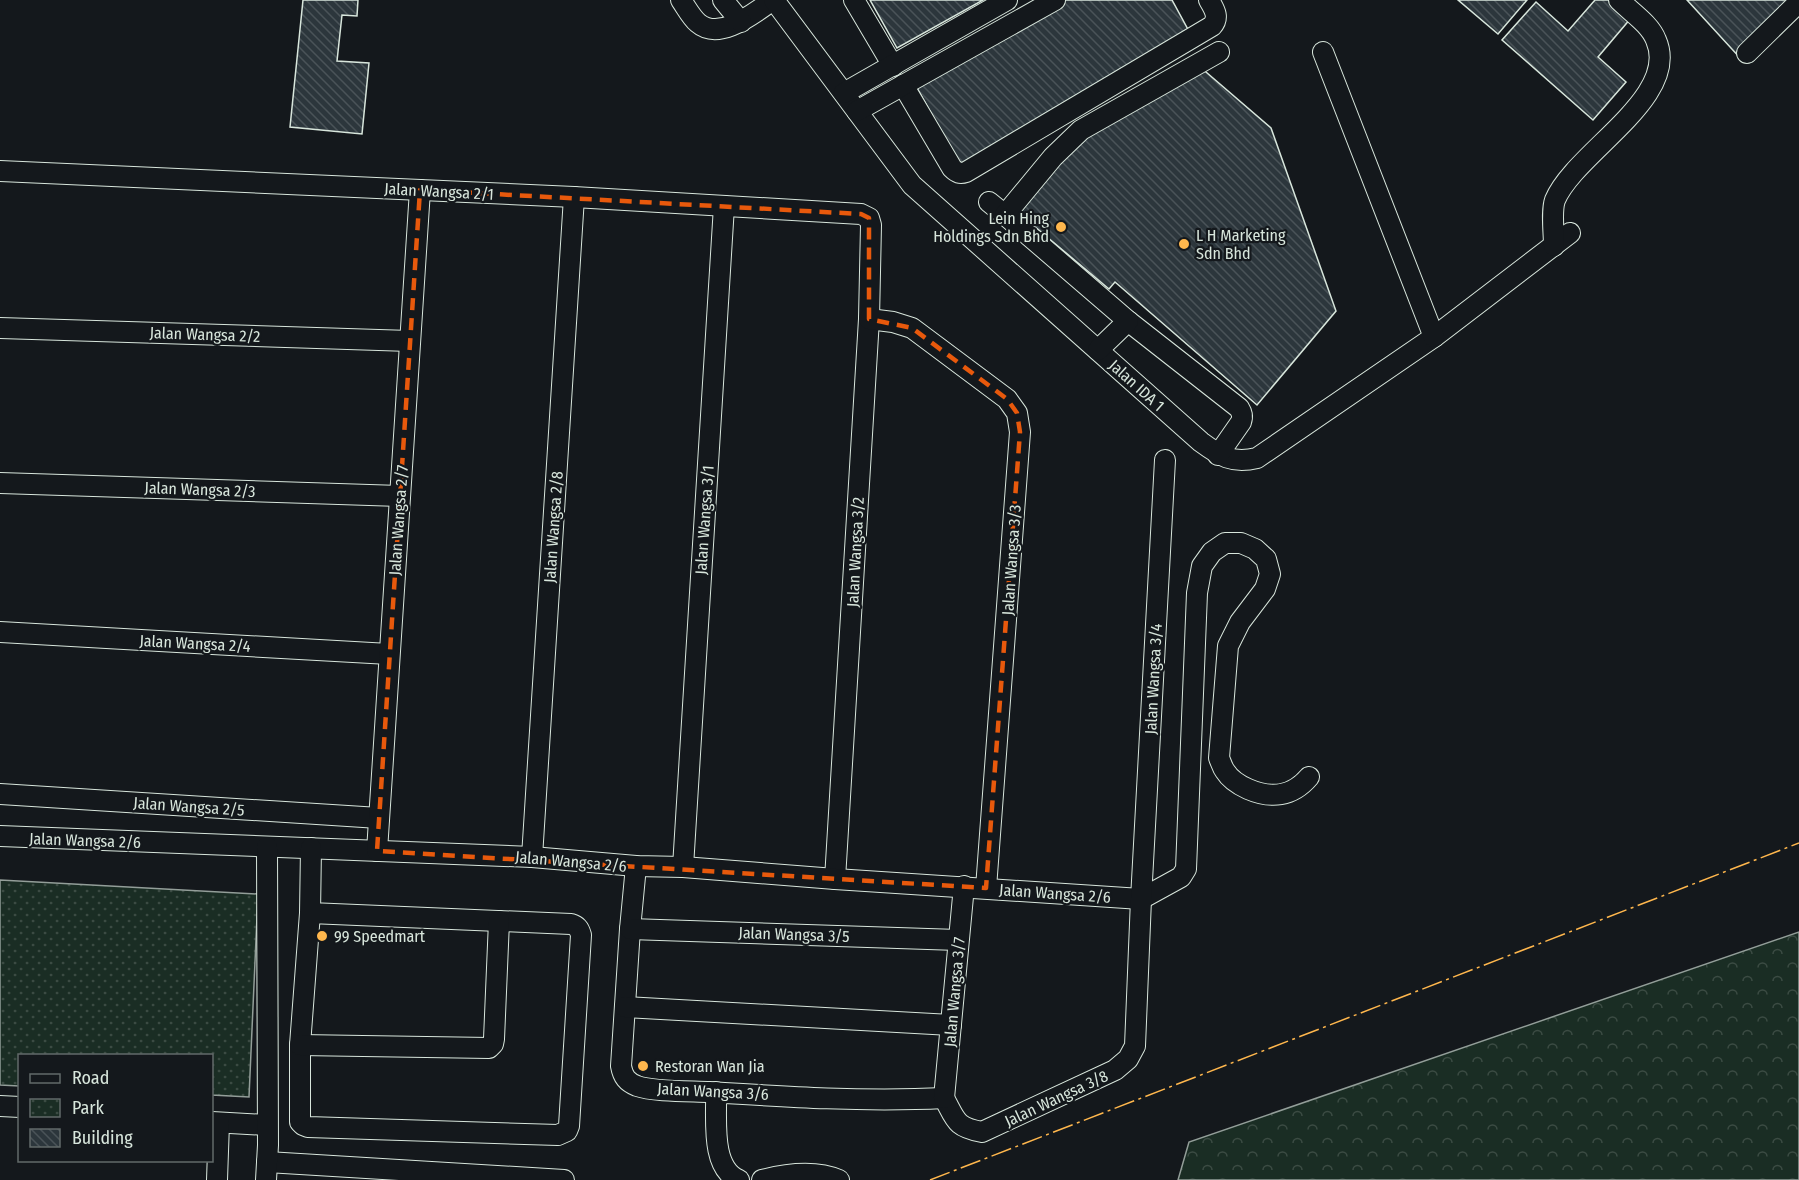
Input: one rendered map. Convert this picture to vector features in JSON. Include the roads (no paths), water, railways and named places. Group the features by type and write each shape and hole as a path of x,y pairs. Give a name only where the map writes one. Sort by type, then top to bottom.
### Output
{"street":[{"path":"681,0 698,23 711,29 741,22 774,0"},
{"path":"723,0 741,22"},
{"name":"Jalan IDA 1","path":"774,0 912,185 1201,442 1230,459 1245,461 1257,458 1434,337 1570,233"},
{"path":"854,0 893,66"},
{"path":"844,93 1007,0"},
{"path":"857,111 1055,0"},
{"path":"903,85 952,168 961,173 1212,26 1216,17 1209,0"},
{"path":"1554,246 1555,201 1568,180 1641,104 1656,80 1660,65 1660,51 1656,39 1648,27 1618,0"},
{"path":"1747,53 1799,2"},
{"path":"1005,215 1053,157 1080,130 1219,52"},
{"path":"1323,52 1434,337"},
{"name":"Jalan Wangsa 2/1","path":"0,171 574,197 861,214 868,218 871,225"},
{"name":"Jalan Wangsa 2/7","path":"377,851 420,190"},
{"name":"Jalan Wangsa 2/8","path":"532,857 574,197"},
{"path":"989,202 1128,321 1239,408 1243,417 1218,454"},
{"name":"Jalan Wangsa 3/1","path":"683,867 724,206"},
{"name":"Jalan Wangsa 3/2","path":"835,879 869,319 871,225"},
{"name":"Jalan Wangsa 3/3","path":"869,319 893,322 912,328 1007,399 1017,413 1020,432 986,888"},
{"path":"1098,350 1128,321"},
{"name":"Jalan Wangsa 2/2","path":"0,328 410,341"},
{"name":"Jalan Wangsa 3/4","path":"1141,899 1165,460"},
{"name":"Jalan Wangsa 2/3","path":"0,483 400,496"},
{"path":"1141,899 1181,877 1185,872 1197,593 1202,566 1212,552 1225,543 1241,543 1255,549 1266,559 1270,574 1265,589 1240,622 1228,646 1219,758 1225,772 1237,783 1265,795 1278,796 1291,792 1309,777"},
{"name":"Jalan Wangsa 2/4","path":"0,632 389,654"},
{"name":"Jalan Wangsa 2/5","path":"0,794 379,818"},
{"name":"Jalan Wangsa 2/6","path":"0,836 532,857 636,866 683,867 1141,899"},
{"path":"267,847 267,1171 564,1180"},
{"path":"310,913 576,926 581,935 567,1131 558,1136 308,1127 300,1122 300,1045 310,913 311,848"},
{"name":"Jalan Wangsa 3/6","path":"636,866 621,1066 627,1081 643,1088 716,1092 896,1100 944,1098"},
{"name":"Jalan Wangsa 3/7","path":"944,1098 964,886"},
{"name":"Jalan Wangsa 3/8","path":"944,1098 956,1120 966,1129 982,1132 1102,1077 1128,1059 1135,1046 1137,1027 1141,899"},
{"path":"300,1045 489,1048 494,1040 499,921"},
{"name":"Jalan Wangsa 3/5","path":"630,929 958,940"},
{"path":"624,1007 951,1025"},
{"path":"716,1092 718,1154 723,1166 733,1178 739,1180"},
{"path":"0,1106 18,1107"},
{"path":"217,1180 215,1122 267,1125"},
{"path":"762,1180 777,1176 816,1174 829,1175 839,1180"}],"place":[{"name":"Lein Hing Holdings Sdn Bhd","path":"1061,227"},
{"name":"L H Marketing Sdn Bhd","path":"1184,244"},
{"name":"99 Speedmart","path":"322,936"},
{"name":"Restoran Wan Jia","path":"643,1066"}]}
